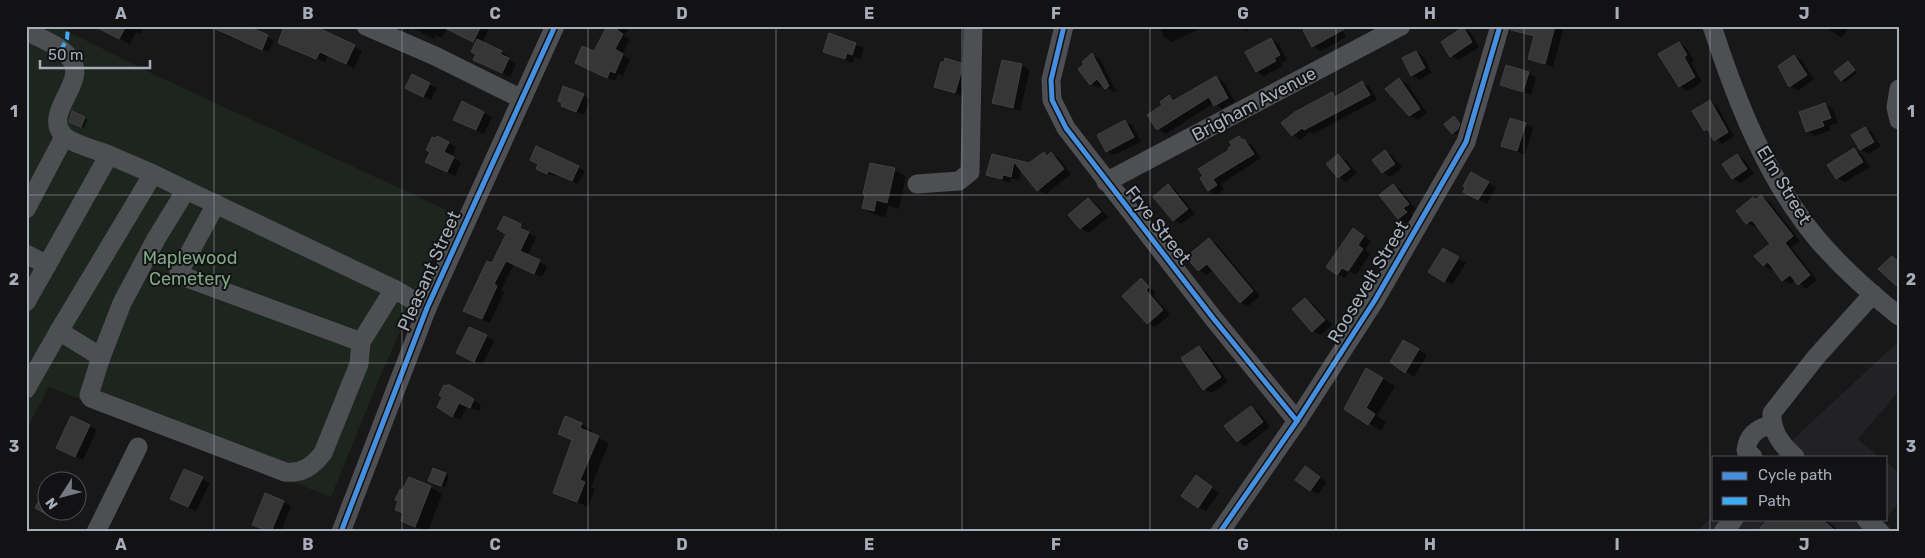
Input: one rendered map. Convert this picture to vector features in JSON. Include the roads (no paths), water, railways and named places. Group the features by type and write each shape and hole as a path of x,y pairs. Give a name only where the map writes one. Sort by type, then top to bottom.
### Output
{"street":[{"path":"366,26 435,56 522,99"},
{"name":"Pleasant Street","path":"341,532 427,308 556,26"},
{"path":"917,184 959,181 970,172 972,26"},
{"name":"Frye Street","path":"1064,26 1051,80 1052,100 1066,128 1106,182 1297,421"},
{"name":"Brigham Avenue","path":"1106,182 1401,26"},
{"name":"Roosevelt Street","path":"1220,532 1297,421 1375,300 1466,142 1500,26"},
{"name":"Elm Street","path":"1712,26 1746,116 1777,180 1796,211 1817,239 1840,264 1899,316"},
{"path":"26,31 61,50 70,57 75,67 74,82 58,117 59,128 64,137 109,155 216,204 394,289 427,308"},
{"path":"1899,88 1896,107 1899,120"},
{"path":"26,209 64,137"},
{"path":"26,302 109,155"},
{"path":"26,389 152,174"},
{"path":"186,190 156,239 122,303 91,382 88,394 91,398 285,472 295,473 306,469 316,462 323,452 359,364 361,342 394,289"},
{"path":"216,204 179,272 182,276 361,342"},
{"path":"26,254 47,265"},
{"path":"1792,456 1783,446 1771,425 1772,413 1816,357 1873,294"},
{"path":"59,331 101,356"},
{"path":"1752,456 1746,450 1751,435 1757,430 1771,425"},
{"path":"96,532 138,446"},
{"path":"1723,532 1733,520"},
{"path":"1867,520 1880,532"}],"park label":[{"name":"Maplewood Cemetery","path":"190,268"}]}
